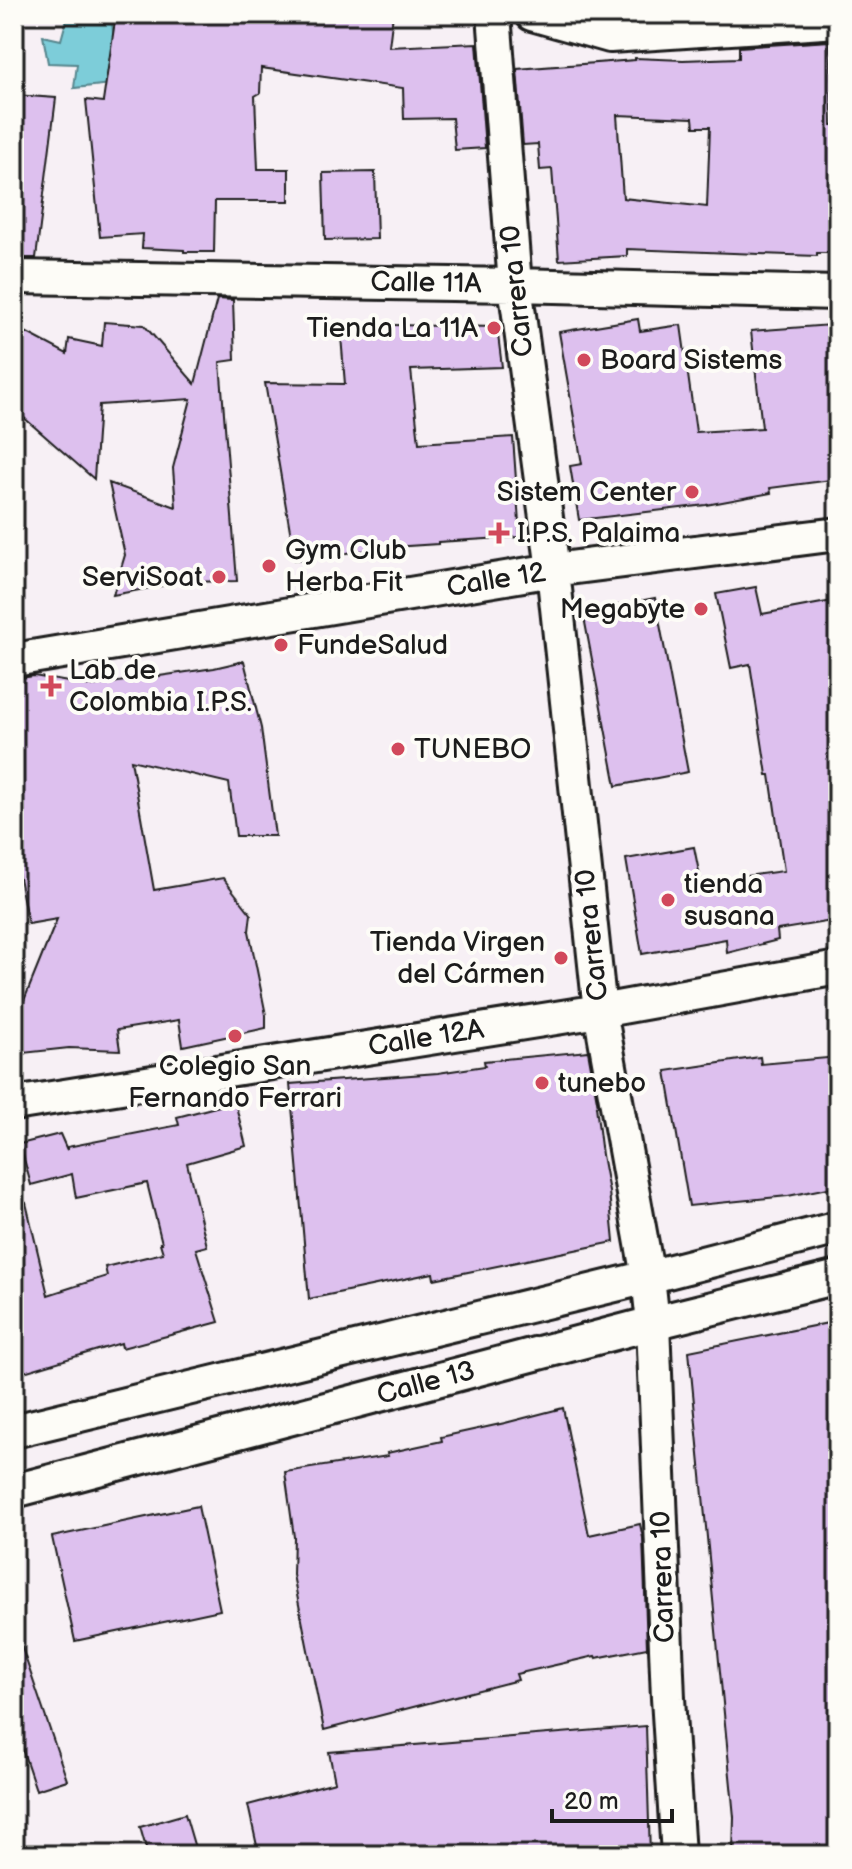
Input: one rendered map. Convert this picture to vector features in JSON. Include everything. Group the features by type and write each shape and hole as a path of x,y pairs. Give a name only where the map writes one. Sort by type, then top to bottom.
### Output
{"street":[{"name":"Carrera 10","path":"494,14 515,285 553,570 600,1011 648,1277 653,1323 668,1698 678,1855"},
{"path":"532,14 610,36 838,21"},
{"name":"Calle 11A","path":"14,277 838,293"},
{"name":"Calle 12","path":"14,660 553,570 838,534"},
{"name":"Calle 12A","path":"14,1104 600,1011 838,968"},
{"name":"Calle 13","path":"14,1431 838,1228"},
{"name":"Calle 13","path":"14,1491 838,1277"}],"water":[{"path":"67,18 112,24 120,83 74,88 77,64 48,63 43,36 61,40"}],"building":[{"path":"116,14 393,14 389,47 477,43 485,148 455,150 452,118 404,119 403,88 261,68 260,93 255,96 258,169 289,169 289,201 215,201 214,252 142,248 143,234 100,237 86,100 103,102"},
{"path":"830,41 832,125 838,125 838,253 817,253 817,256 627,249 627,256 559,260 552,169 540,170 538,144 523,145 517,69 635,58 739,58 739,47","holes":["617,115 693,118 694,127 710,127 707,207 623,198"]},
{"path":"14,95 56,98 36,258 14,258"},
{"path":"375,172 377,239 325,240 323,173"},
{"path":"217,299 233,300 235,360 220,362 237,581 182,582 113,595 125,555 109,483 176,507 173,468 191,399 99,405 94,479 14,409 14,326 67,354 69,339 102,346 104,322 144,325 195,384"},
{"path":"638,319 640,331 681,325 696,432 762,428 751,331 831,325 838,410 838,479 770,488 771,493 706,505 579,520 570,466 582,464 559,332"},
{"path":"340,324 497,327 502,367 411,370 419,443 513,437 520,537 438,542 295,560 265,383 345,384"},
{"path":"756,587 762,614 838,600 838,920 777,930 778,940 727,953 726,939 642,954 626,859 694,847 701,882 784,871 750,664 731,668 716,594"},
{"path":"655,598 688,772 616,786 583,612"},
{"path":"244,661 261,728 275,836 236,836 229,783 131,760 154,890 223,878 251,914 249,931 266,1028 183,1046 179,1020 117,1030 120,1050 69,1048 14,1054 14,1025 57,919 28,924 14,852 14,679 34,676 91,686"},
{"path":"588,1051 598,1106 614,1242 434,1279 433,1273 309,1299 290,1084 438,1073 485,1066 484,1061"},
{"path":"760,1057 761,1064 838,1057 838,1186 788,1196 689,1206 666,1071"},
{"path":"235,1102 246,1146 187,1163 207,1246 196,1249 219,1322 122,1348 121,1343 14,1375 14,1205 26,1203 48,1295 107,1276 105,1267 163,1253 147,1183 76,1198 72,1174 31,1185 20,1144 60,1134 67,1150 67,1147 179,1125 177,1117"},
{"path":"838,1321 838,1855 733,1855 734,1817 689,1351"},
{"path":"563,1408 589,1535 640,1524 647,1648 516,1674 518,1680 324,1730 293,1575 294,1537 285,1472 388,1456 387,1453 442,1441 441,1437"},
{"path":"198,1506 220,1610 75,1641 52,1537"},
{"path":"19,1639 67,1780 36,1790 14,1725 14,1640"},
{"path":"646,1726 650,1855 259,1855 248,1805 335,1782 329,1752"},
{"path":"185,1814 197,1855 148,1855 140,1827"}],"place":[{"name":"Tienda La 11A","path":"494,328"},
{"name":"Board Sistems","path":"584,360"},
{"name":"Sistem Center","path":"692,492"},
{"name":"I.P.S. Palaima","path":"499,533"},
{"name":"Gym Club Herba Fit","path":"269,566"},
{"name":"ServiSoat","path":"219,577"},
{"name":"Megabyte","path":"701,609"},
{"name":"FundeSalud","path":"281,645"},
{"name":"Lab de Colombia I.P.S.","path":"51,686"},
{"name":"TUNEBO","path":"398,749"},
{"name":"tienda susana","path":"668,900"},
{"name":"Tienda Virgen del Cármen","path":"561,958"},
{"name":"Colegio San Fernando Ferrari","path":"235,1036"},
{"name":"tunebo","path":"542,1083"}]}
